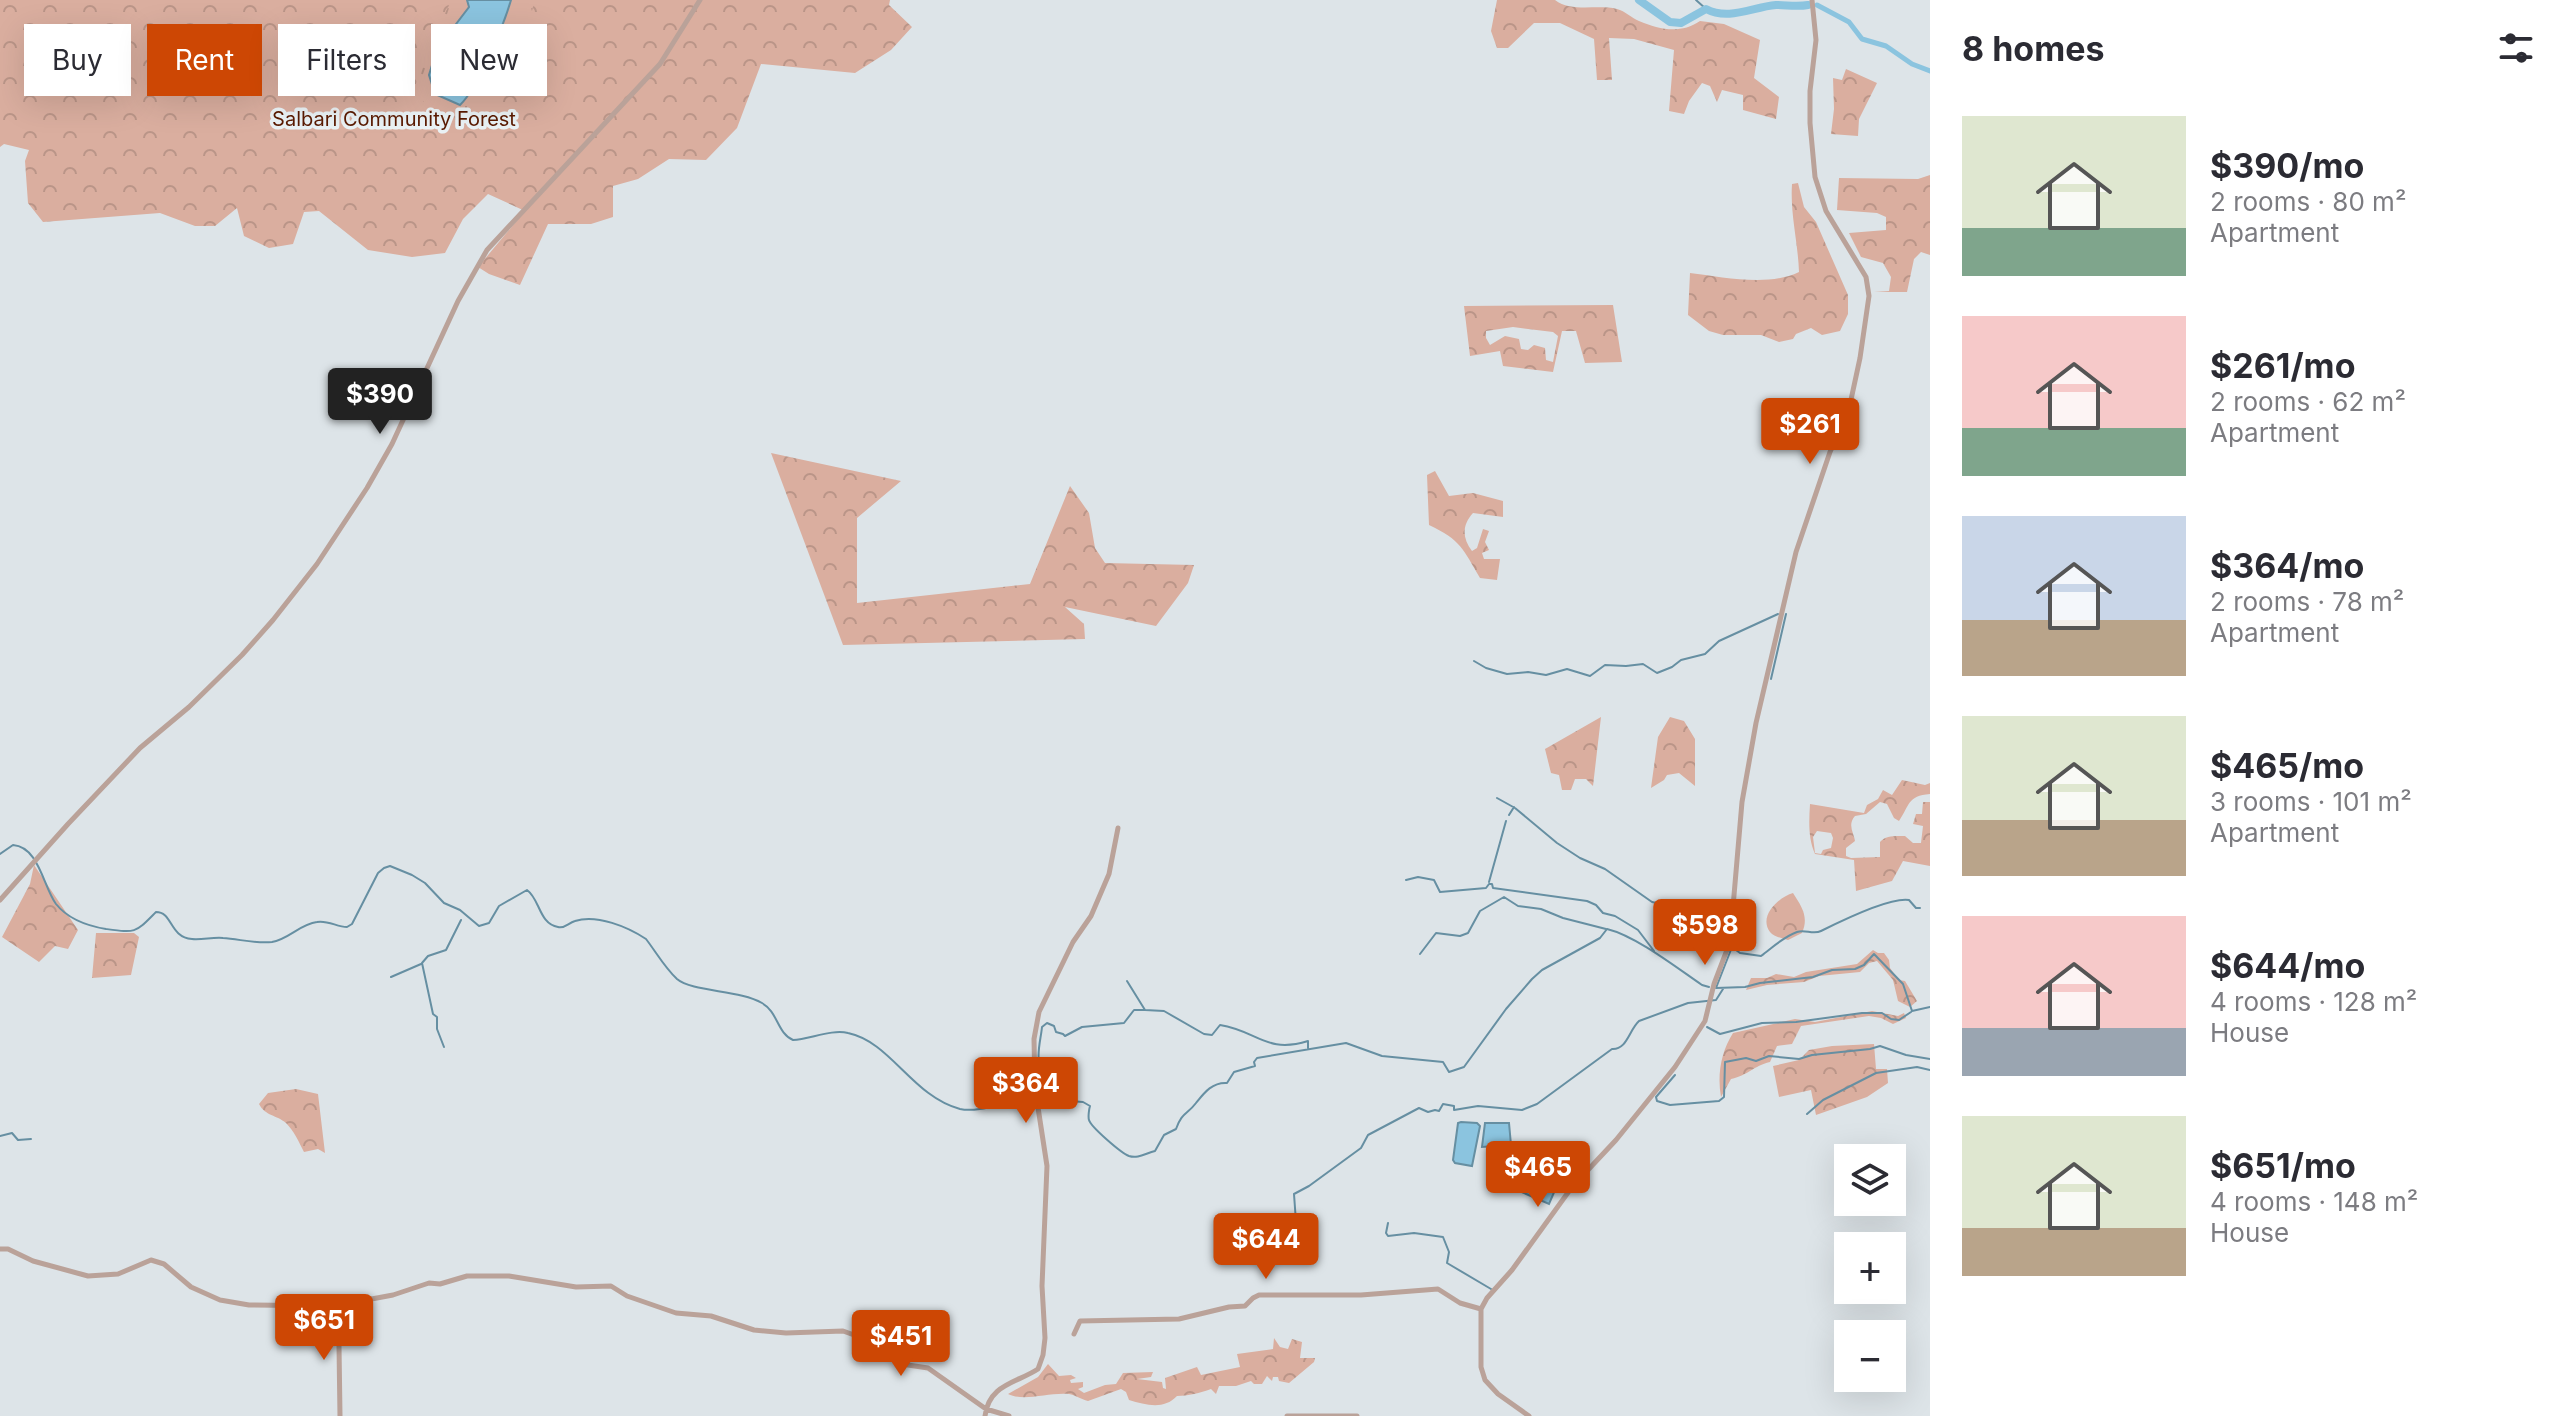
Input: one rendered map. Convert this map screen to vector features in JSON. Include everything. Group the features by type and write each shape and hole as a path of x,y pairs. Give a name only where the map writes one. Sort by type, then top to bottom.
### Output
{"street":[{"path":"0,900 140,748 189,707 242,655 308,575 351,513 392,444 458,301 487,250 660,64 700,0"},
{"path":"1529,1416 1498,1394 1485,1380 1481,1367 1481,1309 1572,1187 1616,1140 1675,1067 1703,1026 1729,944 1742,802 1756,723 1799,540 1830,452 1849,409 1860,358 1869,296 1863,268 1826,211 1815,177 1810,102 1816,40 1812,0"},
{"path":"986,1412 1002,1385 1038,1369 1043,1355 1042,1286 1047,1166 1035,1088 1034,1039 1039,1012 1073,942 1091,916 1109,874 1118,828"},
{"path":"0,1249 88,1276 118,1274 151,1260 164,1264 191,1287 220,1300 249,1305 334,1306 467,1276 509,1276 576,1287 611,1286 627,1296 676,1313 711,1316 754,1330 786,1333 843,1331 908,1365 928,1368 986,1412 1009,1416"},
{"path":"1074,1334 1080,1321 1179,1319 1245,1306 1259,1295 1361,1295 1438,1289 1460,1303 1481,1309"},
{"path":"334,1306 339,1346 340,1416"},
{"path":"1287,1416 1357,1416"}],"green space":[{"name":"Salbari Community Forest","path":"0,0 890,0 889,5 912,27 891,50 855,73 761,64 737,128 706,160 669,159 638,179 613,186 613,217 591,224 548,224 520,285 478,267 525,211 488,194 463,219 445,253 412,257 368,250 319,211 304,212 293,244 269,248 244,236 237,208 215,226 195,226 160,213 43,222 28,203 25,161 29,150 4,144 0,147"},
{"path":"452,0 535,0 530,18 524,24 440,23"},
{"path":"1497,0 1555,0 1569,6 1617,9 1636,20 1670,29 1685,28 1700,21 1724,24 1760,40 1754,78 1779,97 1776,119 1743,110 1743,95 1722,90 1717,102 1710,86 1702,83 1684,114 1669,111 1674,50 1634,39 1609,38 1612,80 1597,80 1594,39 1560,23 1534,23 1508,48 1497,48 1491,31"},
{"path":"431,43 431,96 485,96 459,118 430,107 415,95"},
{"path":"1846,69 1877,83 1859,119 1858,136 1831,134 1833,78 1842,80"},
{"path":"1930,175 1930,255 1921,252 1914,259 1907,292 1874,292 1889,291 1891,277 1883,263 1861,257 1849,233 1886,230 1886,217 1877,213 1837,210 1839,178 1918,179"},
{"path":"1798,183 1804,207 1816,222 1848,295 1848,314 1840,331 1822,335 1811,328 1796,334 1793,339 1779,342 1761,335 1723,335 1709,331 1688,315 1690,273 1760,280 1787,277 1799,272 1792,195 1792,184"},
{"path":"1613,305 1622,362 1585,363 1576,331 1562,331 1553,372 1503,366 1500,351 1470,356 1464,306","holes":["1513,327 1553,332 1558,336 1553,362 1546,360 1545,348 1534,345 1528,350 1521,349 1519,339 1505,336 1490,345 1486,338 1486,331"]},
{"path":"771,453 901,481 857,518 857,603 1030,584 1070,486 1089,513 1095,548 1105,563 1194,565 1188,583 1156,626 1065,607 1084,624 1085,639 843,645"},
{"path":"1435,471 1449,496 1473,493 1503,501 1503,517 1473,513 1465,532 1472,551 1477,548 1483,529 1489,531 1485,542 1489,550 1482,553 1484,559 1500,559 1497,580 1480,578 1460,546 1429,525 1427,475"},
{"path":"1601,717 1593,786 1586,779 1575,779 1571,790 1562,790 1559,775 1551,773 1545,749"},
{"path":"1670,717 1684,721 1695,739 1695,786 1679,773 1667,775 1651,788 1658,737"},
{"path":"1902,780 1925,785 1930,783 1930,794 1913,799 1899,821 1887,804 1880,802 1866,814 1855,816 1851,826 1855,841 1846,848 1846,856 1880,857 1880,842 1891,836 1905,836 1913,843 1921,843 1923,826 1913,824 1916,814 1922,814 1923,802 1930,802 1930,866 1903,861 1892,881 1856,891 1854,860 1815,854 1810,836 1810,804 1864,813 1867,805 1878,799 1883,790 1892,795","holes":["1817,831 1831,833 1831,848 1823,850 1821,854 1815,853 1813,837"]},
{"path":"34,865 78,930 68,949 55,946 39,962 2,937 30,884"},
{"path":"1793,893 1802,908 1805,922 1802,933 1788,940 1772,934 1767,920 1776,903"},
{"path":"96,933 134,933 139,937 131,975 92,978"},
{"path":"1873,950 1884,953 1899,980 1905,981 1917,1001 1910,1007 1898,1001 1893,980 1877,961 1869,963 1860,972 1819,976 1804,982 1746,990 1751,978 1767,978 1776,974 1794,977 1806,972 1857,964"},
{"path":"1872,1011 1898,1016 1904,1013 1906,1018 1893,1024 1869,1016 1801,1026 1792,1044 1777,1046 1770,1062 1731,1079 1721,1097 1721,1064 1733,1033 1795,1019 1815,1022"},
{"path":"1874,1044 1876,1069 1887,1069 1888,1083 1867,1097 1816,1115 1811,1090 1779,1097 1773,1066 1799,1060 1809,1050"},
{"path":"296,1089 318,1094 325,1153 318,1149 304,1152 286,1123 264,1111 259,1104 268,1093"},
{"path":"1274,1338 1280,1347 1288,1349 1292,1339 1302,1342 1300,1358 1315,1358 1289,1383 1279,1381 1278,1377 1273,1377 1272,1381 1267,1376 1262,1384 1251,1381 1236,1386 1219,1386 1216,1394 1211,1389 1177,1396 1166,1403 1154,1405 1129,1400 1121,1389 1088,1401 1069,1394 1021,1397 1008,1394 1038,1377 1048,1364 1059,1376 1076,1378 1070,1380 1071,1383 1083,1382 1083,1387 1078,1389 1084,1393 1116,1384 1123,1373 1153,1372 1151,1377 1137,1379 1162,1382 1166,1389 1165,1378 1197,1367 1201,1375 1240,1367 1237,1354 1273,1349"}],"water":[{"path":"467,0 511,0 502,24 456,24 469,7"},
{"path":"440,96 468,96 460,105"},
{"path":"1458,1123 1480,1126 1472,1166 1453,1160"},
{"path":"1485,1123 1509,1123 1511,1145 1482,1147"},
{"path":"1511,1168 1555,1190 1549,1204 1501,1183"}],"waterway":[{"path":"1639,0 1670,22 1681,23 1706,9 1732,14 1776,5 1808,5"},
{"path":"1696,0 1706,9"},
{"path":"1817,5 1849,22 1862,39 1886,46 1912,64 1930,71"},
{"path":"1474,661 1507,674 1528,672 1546,675 1567,669 1590,676 1605,665 1643,664 1657,673 1681,660 1705,654 1719,641 1778,614"},
{"path":"1771,679 1786,614"},
{"path":"1497,798 1515,808 1557,843 1605,869 1652,902 1673,907 1705,923 1732,947 1716,988 1745,987 1813,977 1832,970 1855,969 1864,965 1874,954 1903,984 1912,1011 1930,1007"},
{"path":"1509,815 1514,807"},
{"path":"1489,882 1506,821"},
{"path":"0,854 13,845 22,847 35,860 56,904 79,921 99,928 130,931 139,928 156,912 166,916 179,934 192,939 272,942 317,922 347,927 352,924 378,873 390,866 425,883 444,903 460,910 479,926 489,923 499,906 527,890 552,925 563,927 575,921 593,919 630,930 646,939 668,970 684,983 762,1003 784,1033 793,1040 835,1032 863,1038 928,1093 960,1109 975,1110 1029,1099 1083,1102 1090,1106 1089,1120 1095,1128 1132,1157 1155,1151 1164,1135 1176,1129 1183,1116 1205,1092 1217,1084 1227,1083 1234,1072 1255,1066 1257,1058 1346,1043 1382,1056 1443,1062 1449,1072 1464,1067 1532,979 1542,970 1600,938 1607,929 1643,945 1709,987"},
{"path":"1406,880 1418,877 1434,880 1440,892 1486,888 1492,884 1493,888 1587,901 1603,913 1615,916 1638,930 1654,951"},
{"path":"1420,954 1436,933 1460,936 1468,933 1480,911 1504,897 1518,906 1541,909 1606,929"},
{"path":"1732,947 1740,953 1761,956 1792,934 1818,932 1890,902 1909,900 1920,908"},
{"path":"444,1047 422,963 428,956 446,950 461,920"},
{"path":"391,977 421,964"},
{"path":"1127,981 1145,1010 1164,1011 1204,1034 1212,1035 1220,1025 1282,1045 1308,1041 1308,1048"},
{"path":"1219,1261 1231,1260 1294,1231 1294,1194 1361,1148 1368,1135 1419,1108 1428,1112 1439,1111 1443,1104 1454,1106 1454,1110 1478,1106 1522,1110 1537,1104 1612,1049 1621,1046 1639,1021 1688,1003 1716,1000 1723,989"},
{"path":"1038,1095 1041,1083 1038,1053 1042,1027 1047,1023 1065,1036 1082,1027 1124,1023 1134,1010 1144,1010"},
{"path":"1707,1027 1720,1034 1762,1023 1862,1013 1882,1013 1899,1020 1911,1012"},
{"path":"1675,1075 1656,1097 1657,1101 1670,1105 1719,1101 1724,1097 1725,1062 1746,1058 1756,1061 1769,1056 1799,1059 1880,1046 1930,1059"},
{"path":"1807,1114 1823,1100 1876,1073 1917,1067 1930,1070"},
{"path":"0,1136 12,1133 18,1140 31,1139"},
{"path":"1388,1223 1388,1236 1414,1233 1443,1237 1449,1252 1447,1263 1491,1289"}]}
